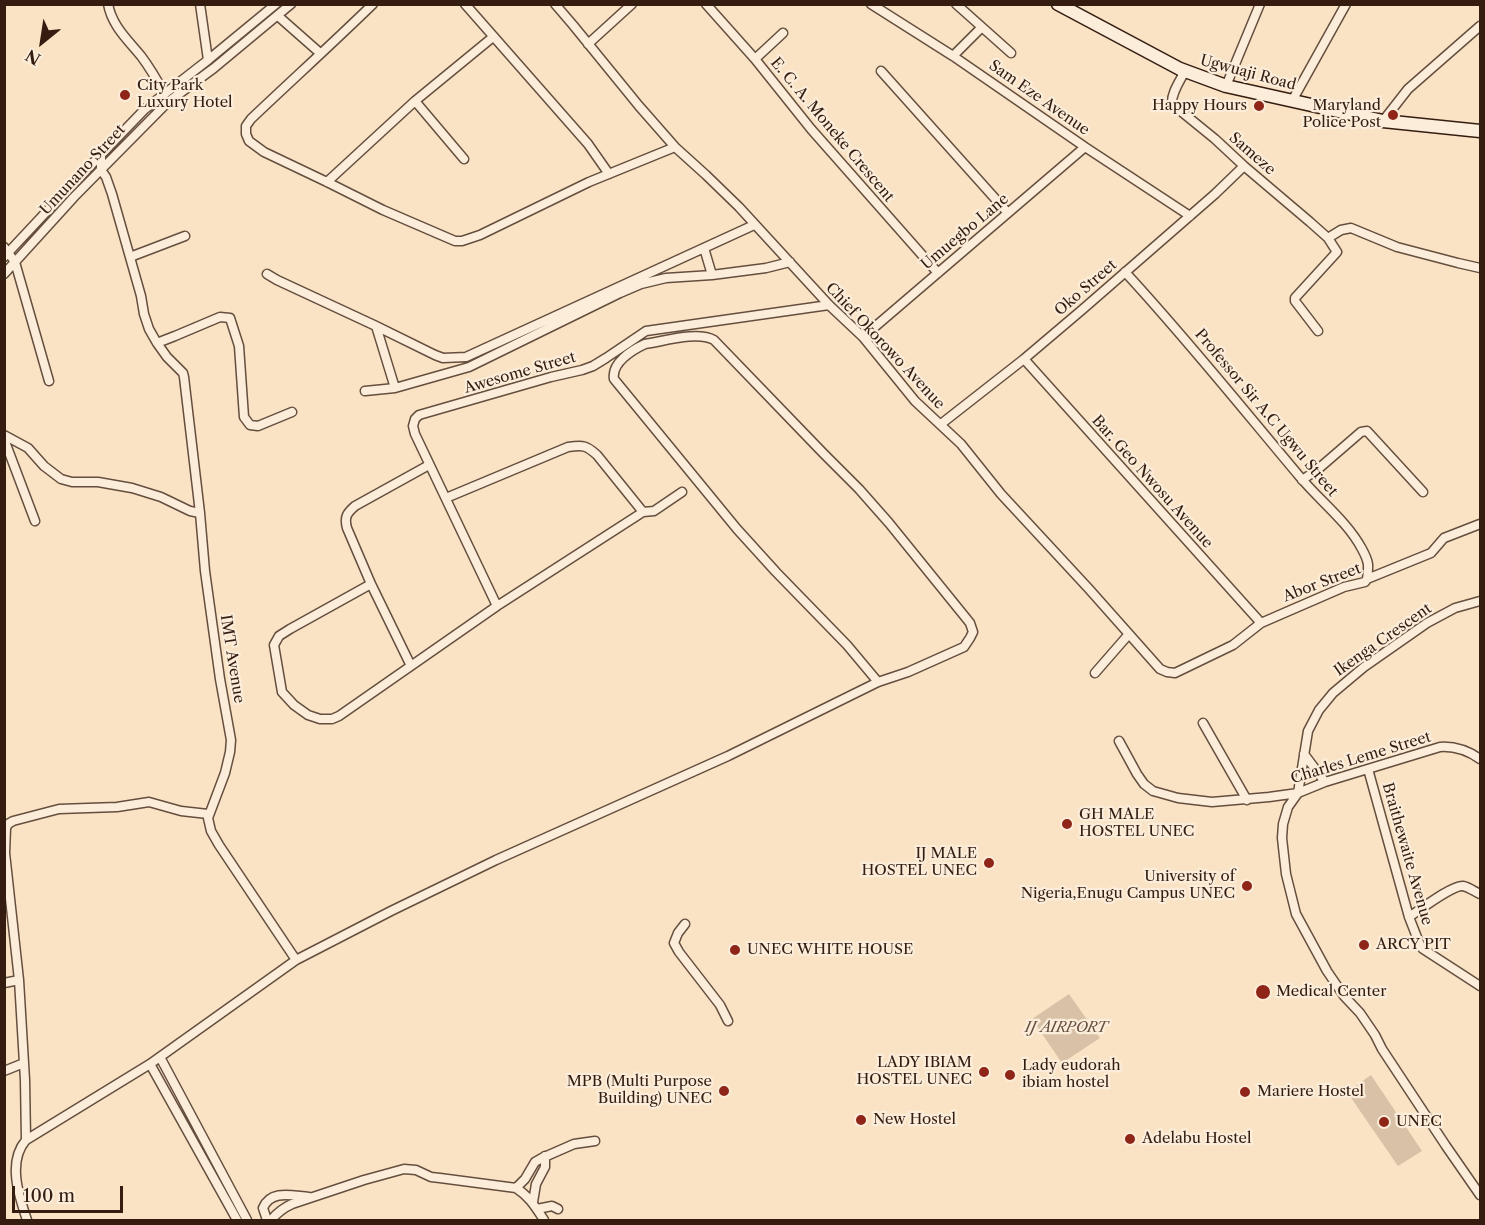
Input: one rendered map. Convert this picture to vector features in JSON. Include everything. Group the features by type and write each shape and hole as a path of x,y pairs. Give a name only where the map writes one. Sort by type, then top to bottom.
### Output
{"main road":[{"name":"Ugwuaji Road","path":"1058,4 1185,71 1226,86 1383,121 1480,131"}],"street":[{"path":"108,4 110,13 124,36 150,68 164,93"},
{"path":"200,4 208,60"},
{"name":"Umunano Street","path":"6,252 137,117 276,4"},
{"name":"Umunano Street","path":"4,274 168,102 214,68 291,4"},
{"path":"374,4 251,119 246,126 249,141 264,152 383,210 455,241 480,235 542,204 675,147"},
{"path":"465,4 588,144 609,174"},
{"name":"Chief Okorowo Avenue","path":"555,4 675,147 739,207 829,305 863,337 915,401 961,444 1001,494 1160,669 1175,673"},
{"path":"588,44 632,4"},
{"name":"E. C. A. Moneke Crescent","path":"706,4 755,59 811,129 938,273"},
{"name":"Sam Eze Avenue","path":"871,4 953,56 1190,216"},
{"path":"956,4 1011,53"},
{"path":"1226,86 1260,4"},
{"path":"1292,101 1346,4"},
{"path":"278,16 320,53"},
{"path":"1383,121 1408,89 1480,26"},
{"path":"953,56 981,28"},
{"path":"755,59 783,33"},
{"path":"327,182 415,101 493,37"},
{"path":"881,71 1008,213"},
{"name":"Sameze","path":"1185,71 1173,94 1172,104 1328,238 1337,252 1295,298 1318,331"},
{"path":"415,101 465,159"},
{"name":"Umuegbo Lane","path":"863,337 1085,147"},
{"path":"101,155 101,170"},
{"name":"Oko Street","path":"941,424 1024,359 1190,216 1244,166"},
{"name":"IMT Avenue","path":"101,170 109,184 149,329 167,357 184,377 207,583 231,740 223,779 208,814"},
{"path":"267,274 435,355 443,358 466,357 754,225"},
{"path":"1328,238 1341,230 1351,228 1397,247 1480,268"},
{"path":"130,257 185,236"},
{"path":"704,248 712,275"},
{"path":"6,252 15,262 49,381"},
{"path":"365,391 394,388 468,367 641,284 666,278 766,268 790,262"},
{"name":"Professor Sir A.C Ugwu Street","path":"1125,272 1165,315 1302,480 1345,525 1361,547 1369,565 1367,579"},
{"name":"Awesome Street","path":"497,606 415,434 415,419 420,415 593,366 646,331 829,305"},
{"path":"157,343 220,316 231,318 239,346 246,421 250,425 258,426 292,412"},
{"path":"376,326 394,388"},
{"path":"27,1221 19,1196 16,1176 17,1155 26,1140 150,1064 296,960 496,860 728,756 878,681 908,672 964,647 970,639 973,632 970,623 889,523 859,489 714,340 699,336 638,347 617,364 613,373 614,379 737,529 878,681"},
{"name":"Bar. Geo Nwosu Avenue","path":"1024,359 1261,623"},
{"path":"1302,480 1361,432 1367,431 1423,492"},
{"path":"4,437 28,448 44,466 61,479 132,488 161,497 190,512 200,513"},
{"path":"4,437 35,521"},
{"path":"446,498 568,447 582,445 597,455 643,512"},
{"path":"411,666 371,585 345,520 347,513 355,506 429,465"},
{"path":"371,585 279,636 274,645 282,692 308,715 320,719 339,716 497,606 643,512 654,511 682,492"},
{"name":"Abor Street","path":"1175,673 1233,645 1261,623 1431,553 1444,538 1480,524"},
{"name":"Ikenga Crescent","path":"1480,601 1455,608 1427,623 1337,688 1319,710 1306,739 1298,793 1288,807 1283,827 1286,874 1300,924 1344,996 1360,1013 1375,1035 1480,1196"},
{"path":"1095,673 1129,634"},
{"path":"1203,723 1247,800"},
{"name":"Charles Leme Street","path":"1119,741 1137,774 1144,784 1154,791 1178,798 1212,802 1298,793 1325,782 1440,747 1464,750 1480,759"},
{"path":"1304,754 1325,782"},
{"name":"Braithewaite Avenue","path":"1368,769 1409,917 1423,949 1480,986"},
{"path":"26,1140 19,980 5,852 8,824 59,810 117,807 149,802 181,811 208,814 209,826 219,845 296,960"},
{"path":"1409,917 1458,887 1465,887 1480,894"},
{"path":"685,924 674,943 720,1005 728,1021"},
{"path":"4,983 19,980"},
{"path":"160,1057 240,1219"},
{"path":"4,1071 24,1063"},
{"path":"150,1064 240,1219"},
{"path":"516,1188 525,1179 535,1162 545,1156 574,1144 596,1141"},
{"path":"535,1206 536,1184 545,1167 545,1156"},
{"path":"271,1221 284,1208 313,1197 364,1180 411,1169 440,1179 516,1188 535,1206 544,1221"},
{"path":"267,1221 263,1208 269,1199 285,1195 313,1197"},
{"path":"535,1206 552,1206 558,1209"}],"green space":[{"name":"IJ AIRPORT","path":"1069,994 1100,1038 1062,1063 1032,1019"},
{"path":"1371,1075 1422,1151 1398,1166 1347,1092"}],"place":[{"name":"City Park Luxury Hotel","path":"125,95"},
{"name":"Happy Hours","path":"1259,106"},
{"name":"Maryland Police Post","path":"1393,115"},
{"name":"GH MALE HOSTEL UNEC","path":"1067,824"},
{"name":"IJ MALE HOSTEL UNEC","path":"989,863"},
{"name":"University of Nigeria,Enugu Campus UNEC","path":"1247,886"},
{"name":"ARCY PIT","path":"1364,945"},
{"name":"UNEC WHITE HOUSE","path":"735,950"},
{"name":"Medical Center","path":"1263,992"},
{"name":"LADY IBIAM HOSTEL UNEC","path":"984,1072"},
{"name":"Lady eudorah ibiam hostel","path":"1010,1075"},
{"name":"MPB (Multi Purpose Building) UNEC","path":"724,1091"},
{"name":"Mariere Hostel","path":"1245,1092"},
{"name":"New Hostel","path":"861,1120"},
{"name":"UNEC","path":"1384,1122"},
{"name":"Adelabu Hostel","path":"1130,1139"}]}
